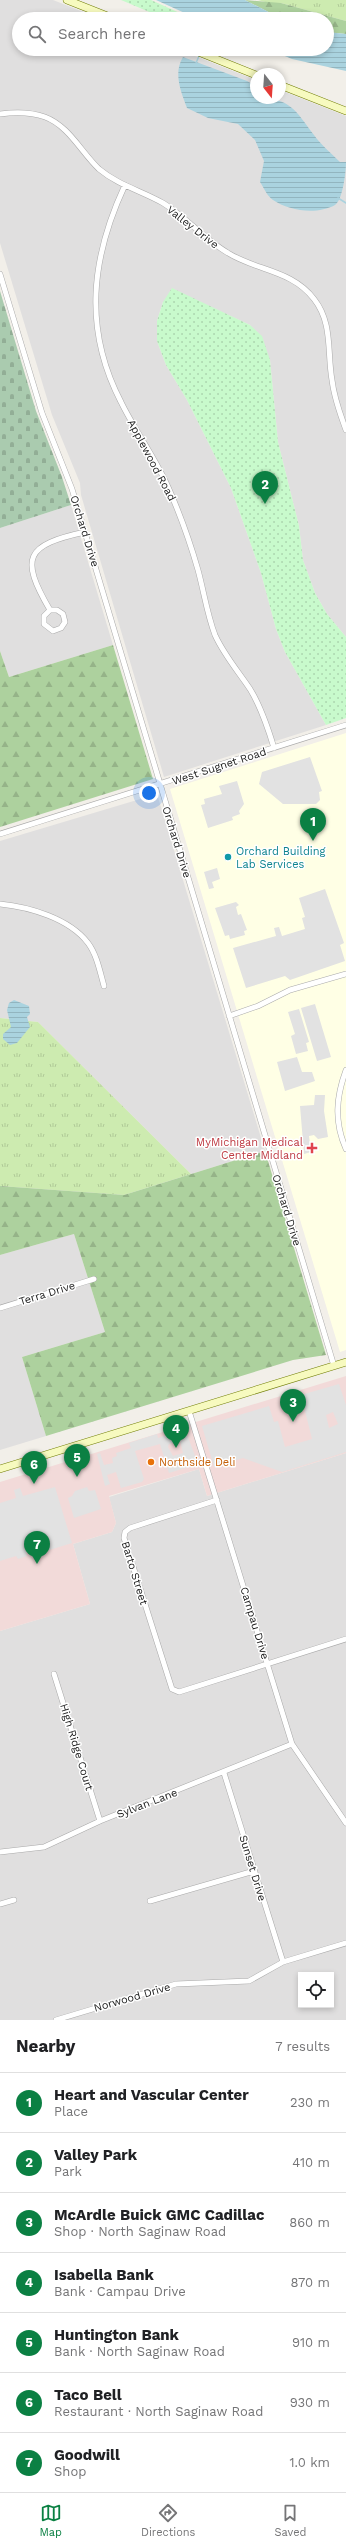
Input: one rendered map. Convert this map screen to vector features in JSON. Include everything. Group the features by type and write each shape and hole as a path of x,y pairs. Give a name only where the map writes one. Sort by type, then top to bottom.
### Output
{"main road":[{"path":"67,0 97,12"},
{"path":"208,56 250,73"},
{"path":"286,87 346,111"},
{"path":"0,1469 346,1362"}],"street":[{"name":"Valley Drive","path":"0,114 31,114 45,117 59,125 98,168 124,185 162,203 200,234 230,254 248,264 283,274 305,289 320,307 327,326 332,381 346,430"},
{"name":"Applewood Road","path":"124,185 113,209 102,244 95,285 95,306 104,364 121,403 147,446 173,497 188,537 208,613 219,644 260,707 274,748"},
{"name":"Orchard Drive","path":"0,274 40,407 70,483 85,532 334,1366"},
{"path":"50,610 31,570 31,561 35,551 44,543 85,532"},
{"path":"50,610 57,610 63,614 65,622 60,628 53,630 44,624 44,616 50,610"},
{"name":"West Sugnet Road","path":"0,834 346,725"},
{"path":"0,904 23,906 77,932 88,944 94,955 104,986"},
{"path":"229,1016 258,1006 290,990 346,974"},
{"path":"346,1070 339,1092 337,1110 339,1125 346,1149"},
{"name":"Terra Drive","path":"0,1308 94,1279"},
{"name":"Campau Drive","path":"189,1410 292,1744 346,1823"},
{"name":"Barto Street","path":"217,1500 130,1528 124,1532 124,1538 172,1689 179,1692 268,1664"},
{"path":"268,1664 346,1639"},
{"name":"High Ridge Court","path":"54,1674 100,1821"},
{"name":"Sylvan Lane","path":"0,1852 44,1847 100,1821 224,1773 292,1744"},
{"name":"Sunset Drive","path":"224,1773 283,1962"},
{"path":"150,1901 254,1871"},
{"path":"0,1904 14,1900"},
{"name":"Norwood Drive","path":"56,2020 176,1984 249,1981 283,1962 346,1943"}],"shaded area":[{"path":"0,0 53,0 83,12 12,12 12,56 195,56 250,78 250,104 286,104 286,92 346,116 346,637 327,614 315,593 303,560 299,526 278,442 270,360 250,325 200,302 163,302 157,321 157,341 166,365 187,400 231,488 261,573 276,629 285,652 326,725 164,777 81,495 80,483 52,415 0,243"},
{"path":"71,505 113,645 9,677 0,651 0,528"},
{"name":"MyMichigan Medical Center Midland","path":"346,733 346,1350 340,1352 170,789"},
{"path":"310,757 322,791 319,792 320,800 316,804 283,804 259,784 262,772"},
{"path":"237,781 244,804 239,811 240,814 232,817 233,820 208,828 201,805 205,804 204,799 222,794 219,786"},
{"path":"157,794 265,1151 191,1174 38,1022 0,1018 0,841"},
{"path":"217,868 220,879 212,882 214,888 209,889 204,872"},
{"path":"325,889 344,943 340,945 345,961 290,980 285,976 246,988 233,948 276,936 274,928 279,927 282,936 305,929 302,918 305,917 299,898"},
{"path":"236,902 239,905 236,907 238,915 241,914 247,930 244,931 245,935 230,939 229,935 225,936 215,908"},
{"path":"315,1004 331,1057 317,1061 301,1008"},
{"path":"299,1009 309,1042 306,1043 308,1051 296,1054 291,1036 295,1034 288,1012"},
{"path":"297,1057 302,1072 312,1072 315,1081 285,1091 277,1062"},
{"path":"315,1095 325,1095 324,1111 328,1137 318,1139 314,1135 309,1136 311,1152 304,1154 300,1106 314,1105"},
{"path":"74,1234 105,1332 22,1357 46,1436 0,1450 0,1255"},
{"path":"346,1376 346,1453 207,1496 199,1469 109,1496 116,1523 112,1532 73,1544 90,1604 0,1631 0,1482"},
{"path":"339,1384 346,1405 346,1452 282,1472 243,1458 214,1467 202,1426 269,1406 274,1422 278,1421 285,1447 312,1439 301,1395","holes":["333,1412 338,1424 329,1428 326,1415"]},
{"path":"185,1429 198,1464 169,1473 160,1444 135,1451 144,1479 142,1482 121,1488 116,1472 107,1475 110,1484 105,1486 97,1454 100,1453 104,1465 113,1463 112,1458 117,1456 116,1453 131,1448 129,1443 157,1434 158,1438","holes":["180,1441 183,1453 173,1456 168,1447 169,1444"]},
{"path":"346,1453 346,2020 0,2020 0,1631 90,1604 73,1544 112,1532 116,1523 109,1497 199,1469 207,1496"},
{"path":"55,1487 72,1543 40,1553 39,1549 26,1553 27,1556 18,1559 16,1556 0,1561 0,1503 16,1498 14,1490 20,1488 23,1496"},
{"path":"87,1487 89,1491 95,1490 101,1509 74,1518 68,1498 72,1496 75,1491"}],"green space":[{"path":"121,0 151,0 178,12 149,12"},
{"path":"245,0 281,3 314,12 268,12"},
{"path":"258,0 346,0 346,21 334,18 334,12 314,12 281,3 269,3"},
{"path":"334,18 346,21 346,34 334,33"},
{"path":"172,288 250,325 262,336 270,360 278,442 299,526 303,560 315,593 327,614 346,637 346,718 326,725 285,652 276,629 261,573 231,488 187,400 166,365 157,341 157,321 163,302"},
{"path":"0,291 36,411 62,477 71,505 0,528"},
{"path":"113,645 153,779 0,827 0,651 9,677"},
{"path":"0,1018 38,1022 191,1174 124,1195 0,1186"},
{"path":"265,1151 326,1355 293,1360 46,1436 22,1357 105,1332 74,1234 0,1255 0,1186 124,1195"}],"water":[{"path":"156,0 245,0 268,12 183,12"},
{"path":"334,33 346,34 346,71 285,56 334,56"},
{"path":"183,57 250,83 250,104 286,104 297,112 323,146 340,162 346,162 345,178 338,202 328,208 312,211 287,207 271,198 260,182 264,161 255,140 238,124 208,118 187,108 180,89 178,76 180,63"},
{"path":"14,1000 29,1006 30,1014 27,1017 30,1027 17,1043 10,1045 3,1039 3,1034 11,1027 7,1010 9,1003"}],"waterway":[{"path":"196,63 199,56"},
{"path":"338,198 346,203"}],"place":[{"name":"Valley Park","path":"265,504"},
{"name":"Heart and Vascular Center","path":"313,841"},
{"name":"Orchard Building Lab Services","path":"228,857"},
{"name":"MyMichigan Medical Center Midland","path":"312,1148"},
{"name":"McArdle Buick GMC Cadillac","path":"293,1422"},
{"name":"Isabella Bank","path":"176,1448"},
{"name":"Northside Deli","path":"151,1462"},
{"name":"Huntington Bank","path":"77,1477"},
{"name":"Taco Bell","path":"34,1484"},
{"name":"Goodwill","path":"37,1564"}]}
